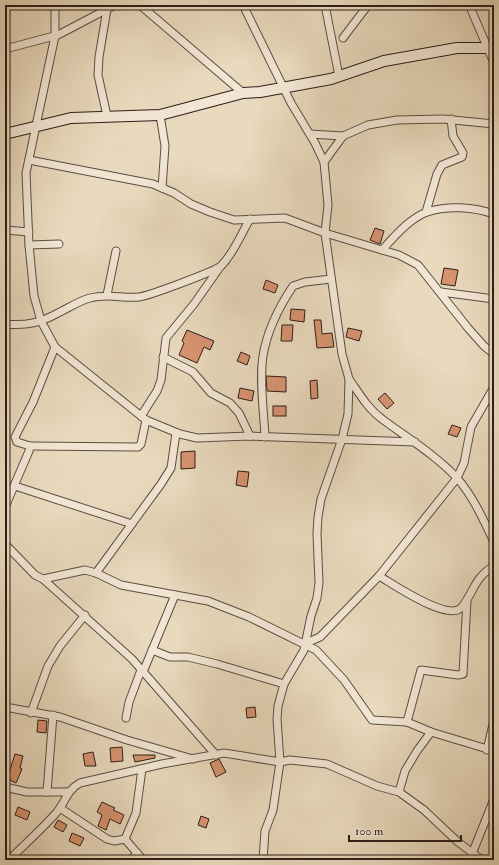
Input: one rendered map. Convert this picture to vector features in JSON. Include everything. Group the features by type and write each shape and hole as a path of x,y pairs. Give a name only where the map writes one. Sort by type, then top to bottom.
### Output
{"street":[{"path":"55,5 55,36 26,173 29,245 34,296 41,321 55,347 143,418 176,433 197,438 250,436 415,442"},
{"path":"5,49 55,36 106,7 115,5"},
{"path":"140,5 243,93"},
{"path":"242,5 324,162 328,205 325,233 342,354 349,379 348,414 342,439 321,499 318,517 317,533 319,583 306,644 284,684 277,719 280,762 273,810 265,831 263,860"},
{"path":"325,5 339,76"},
{"path":"343,38 368,5"},
{"path":"468,6 490,48 494,63"},
{"path":"106,7 98,76 107,116"},
{"path":"5,134 71,118 160,115 243,93 284,87 339,76 384,62 457,48 490,48"},
{"path":"160,115 165,146 162,188"},
{"path":"310,134 343,136 368,125 397,120 451,119 494,124"},
{"path":"426,212 437,174 442,166 462,157 463,153 453,136 451,119"},
{"path":"324,162 343,136"},
{"path":"29,160 109,175 162,188 174,192 192,204 234,220 285,218 325,233 399,255 418,265 441,292 468,328 484,346 494,354"},
{"path":"382,250 414,220 426,212 454,208 483,210 494,214"},
{"path":"55,347 33,402 15,436 17,442 30,446 138,447 141,444 143,418 161,380 166,338 194,304 230,255 250,219"},
{"path":"5,230 29,232"},
{"path":"29,245 59,244"},
{"path":"107,295 116,251"},
{"path":"5,324 22,326 41,321 75,303 107,295 138,297 184,282 220,267"},
{"path":"265,437 262,358 267,338 274,321 293,286 304,282 331,279"},
{"path":"441,292 494,298"},
{"path":"163,356 193,372 211,393 230,403 239,413 250,436"},
{"path":"349,379 364,401 381,418 415,442 457,478 477,508 493,539"},
{"path":"306,644 320,637 379,576 457,478 464,463 471,427 494,387"},
{"path":"96,573 171,468 176,433"},
{"path":"5,507 30,446"},
{"path":"14,486 132,524"},
{"path":"5,544 35,575 43,579 85,615 142,671 216,755"},
{"path":"379,576 419,600 452,612 461,609 474,585 483,573 494,566"},
{"path":"43,579 85,570 96,573 121,585 208,601 249,617 316,650 331,666 372,720 407,722 431,732 490,751 494,720"},
{"path":"126,718 129,702 176,595"},
{"path":"407,722 422,670 458,675 463,674 467,600"},
{"path":"31,713 48,666 60,646 85,615"},
{"path":"152,650 170,657 188,657 217,664 284,684"},
{"path":"5,707 31,713 53,715 127,740 194,759"},
{"path":"47,792 53,715"},
{"path":"399,792 405,771 416,751 431,732"},
{"path":"9,860 60,808 68,792 80,783 95,778 162,764 230,753 280,762 290,760 327,764 377,786 399,792 424,810 472,854 482,860"},
{"path":"125,839 136,814 142,769"},
{"path":"5,787 27,792 68,792"},
{"path":"472,854 494,799"},
{"path":"60,808 106,839 114,841 125,839"},
{"path":"125,839 143,860"},
{"path":"131,860 137,853"}],"building":[{"path":"375,228 384,231 380,244 370,240"},
{"path":"444,268 458,270 455,286 441,284"},
{"path":"266,280 278,285 275,293 263,289"},
{"path":"291,309 305,310 304,322 290,320"},
{"path":"314,320 321,320 322,334 332,333 334,347 317,348"},
{"path":"282,325 293,325 292,341 281,341"},
{"path":"348,328 362,331 359,341 346,337"},
{"path":"187,330 214,341 210,350 204,347 197,363 179,355 184,343 182,341"},
{"path":"241,352 250,356 247,365 237,361"},
{"path":"266,376 286,377 286,392 267,391"},
{"path":"317,380 318,398 311,399 310,381"},
{"path":"240,388 254,391 252,401 238,398"},
{"path":"385,393 394,403 387,409 378,399"},
{"path":"273,406 286,406 286,416 273,416"},
{"path":"452,425 461,428 457,437 448,434"},
{"path":"195,451 195,468 181,469 181,452"},
{"path":"238,471 249,472 247,487 236,485"},
{"path":"255,707 256,717 247,718 246,708"},
{"path":"38,720 47,721 46,733 37,732"},
{"path":"122,747 123,761 111,762 110,748"},
{"path":"93,752 96,766 85,766 83,754"},
{"path":"15,754 23,756 20,768 22,769 16,783 7,779"},
{"path":"133,755 155,755 155,758 135,762"},
{"path":"219,759 226,772 216,777 210,763"},
{"path":"102,802 115,808 113,810 124,815 120,824 110,819 106,830 98,826 102,815 97,812"},
{"path":"18,807 30,812 27,820 15,815"},
{"path":"201,816 209,819 206,828 198,825"},
{"path":"58,820 67,825 63,832 54,827"},
{"path":"72,833 84,838 80,846 69,841"}]}
